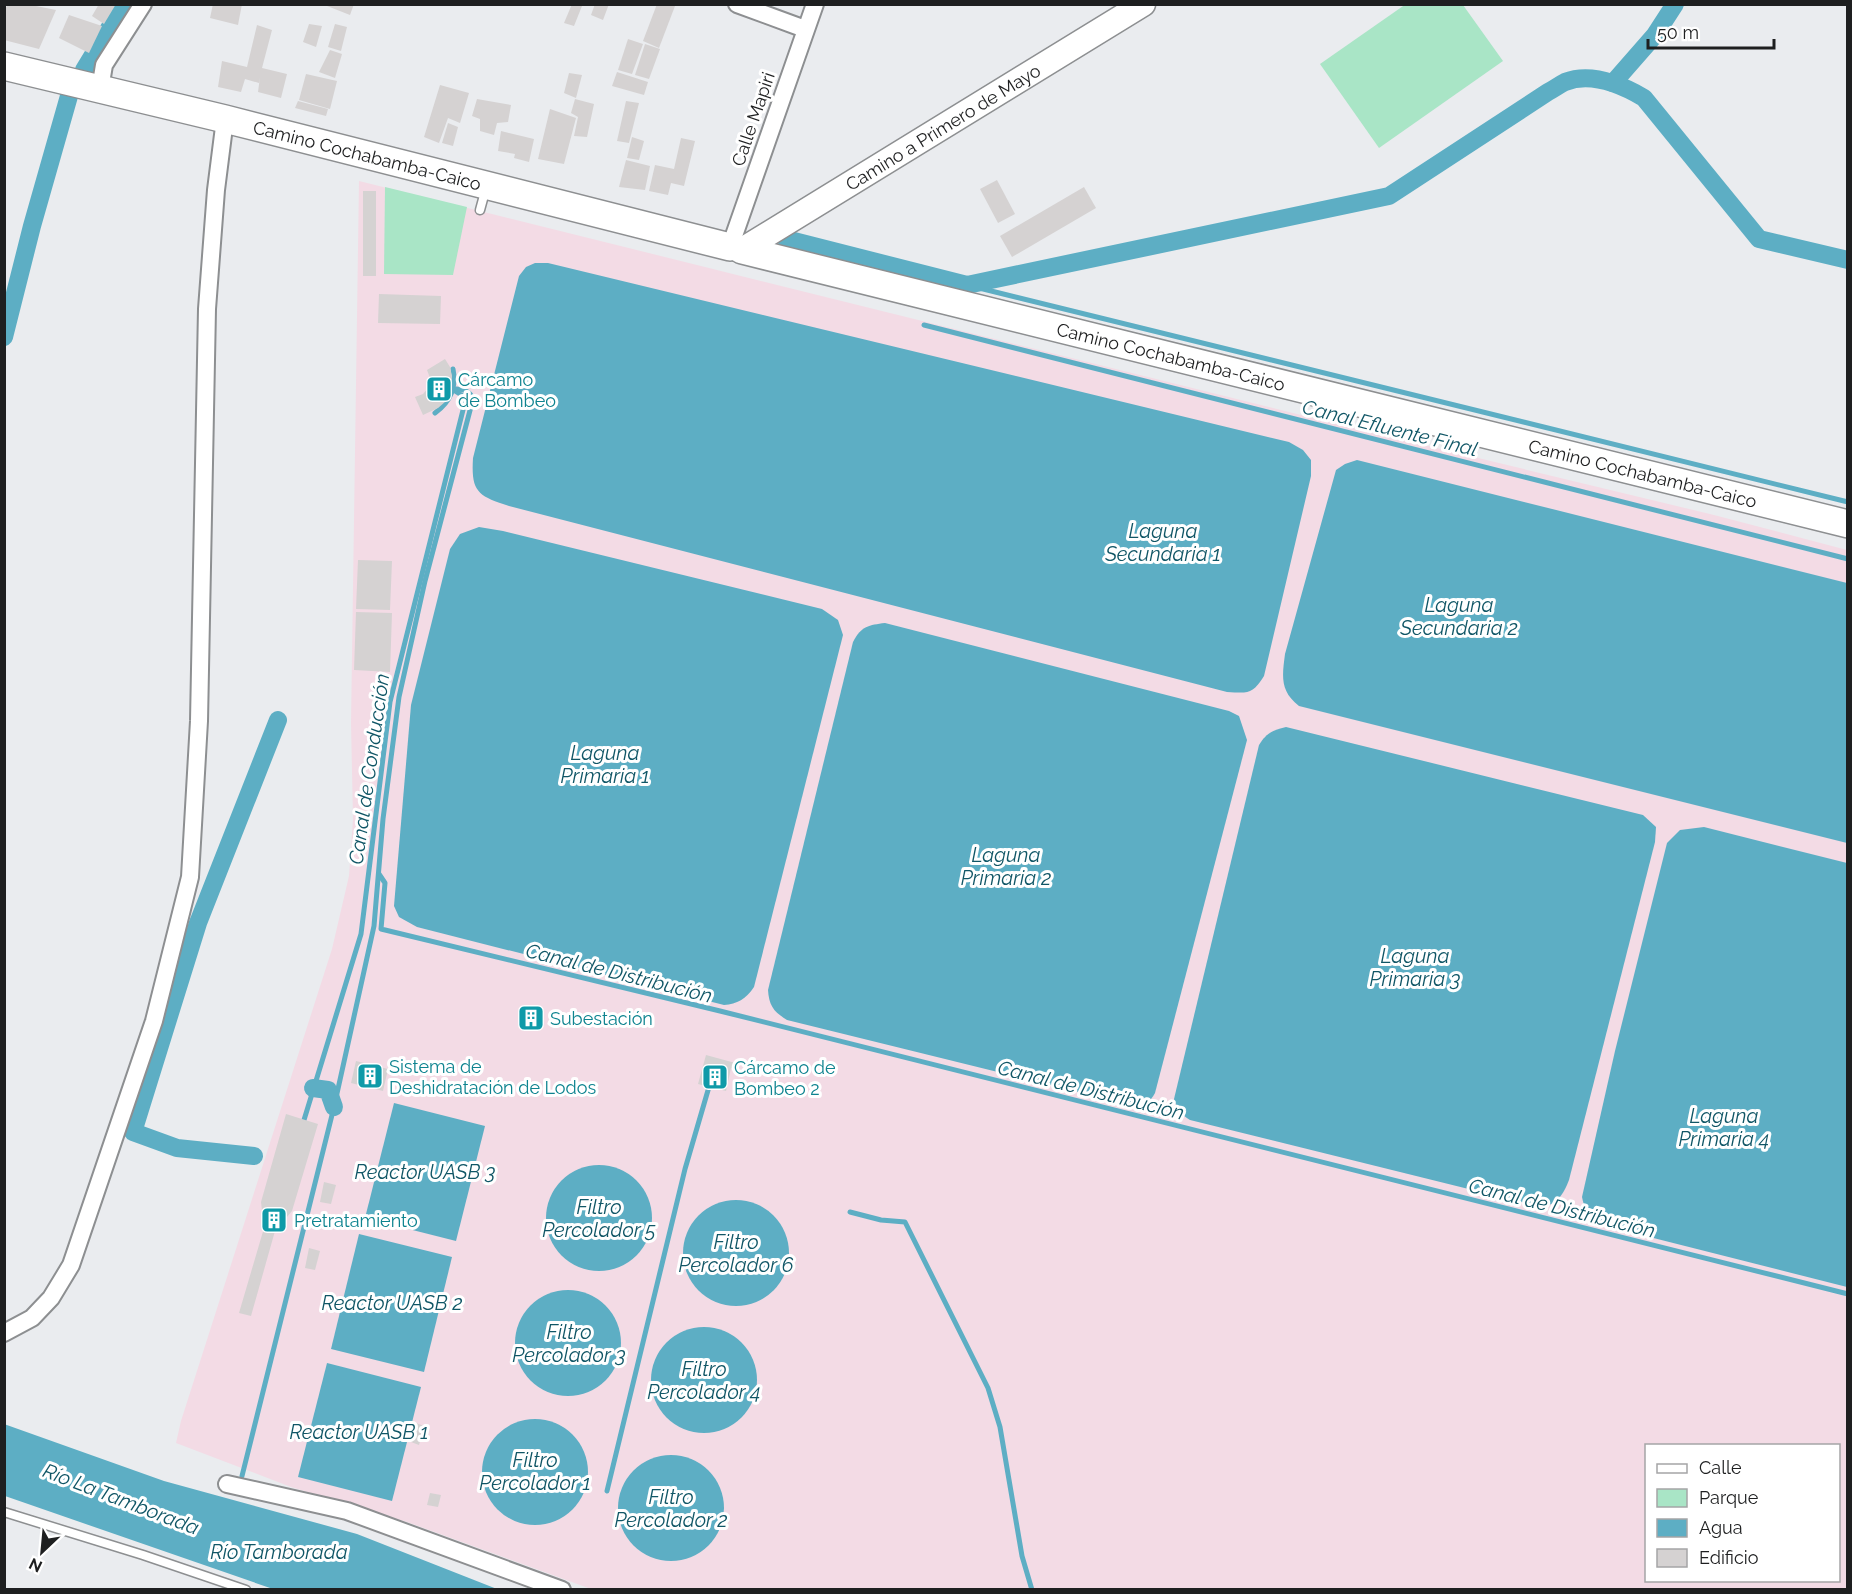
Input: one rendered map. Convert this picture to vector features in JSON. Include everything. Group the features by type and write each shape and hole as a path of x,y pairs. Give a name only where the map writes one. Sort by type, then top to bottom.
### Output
{"main road":[{"name":"Camino a Primero de Mayo","path":"736,248 1143,4"},
{"name":"Camino Cochabamba-Caico","path":"4,66 225,119 483,197 736,248 1848,524"}],"street":[{"path":"100,89 104,65 143,4"},
{"path":"737,4 805,29"},
{"name":"Calle Mapiri","path":"736,248 805,29 815,4"},
{"path":"4,1333 32,1318 51,1298 71,1265 154,1021 190,877 199,721 207,309 216,190 225,119"},
{"path":"227,1484 347,1511 562,1590"}],"lane":[{"path":"4,1512 246,1590"}],"shaded area":[{"path":"359,181 1337,424 1714,515 1847,550 1847,1589 591,1589 407,1522 291,1487 176,1443 181,1421 332,949 349,876 353,819 351,723"}],"green space":[{"path":"1406,4 1463,5 1503,61 1379,148 1320,64"},
{"path":"385,187 467,207 453,275 384,274"}],"water":[{"name":"Laguna Secundaria 1","path":"535,263 548,263 1289,442 1303,450 1311,460 1311,476 1264,676 1249,692 1227,692 509,506 490,499 478,491 475,485 473,458 519,276 526,267"},
{"name":"Laguna Secundaria 2","path":"1357,460 1847,583 1847,843 1299,706 1285,689 1283,670 1285,654 1336,470"},
{"name":"Laguna Primaria 1","path":"479,527 822,609 838,620 843,635 754,987 741,1000 724,1005 417,927 399,917 394,906 411,705 450,549 460,534"},
{"name":"Laguna Primaria 2","path":"885,623 1229,711 1239,716 1247,740 1155,1093 1144,1104 1135,1106 787,1020 771,1004 768,990 853,642 866,627"},
{"name":"Laguna Primaria 3","path":"1286,727 1643,815 1656,827 1655,842 1569,1180 1562,1195 1555,1202 1541,1207 1190,1120 1178,1109 1174,1099 1259,745 1270,733"},
{"name":"Laguna Primaria 4","path":"1704,827 1847,863 1847,1287 1606,1226 1592,1218 1585,1208 1582,1197 1615,1051 1667,843 1680,830"},
{"name":"Reactor UASB 3","path":"394,1103 485,1126 456,1241 365,1218"},
{"name":"Filtro Percolador 5","path":"599,1165 619,1169 636,1181 648,1198 652,1218 648,1238 636,1255 619,1267 599,1271 579,1267 562,1255 550,1238 546,1218 550,1198 562,1181 579,1169"},
{"name":"Filtro Percolador 6","path":"736,1200 756,1204 773,1216 785,1233 789,1253 785,1273 773,1290 756,1302 736,1306 716,1302 699,1290 687,1273 683,1253 687,1233 699,1216 716,1204"},
{"name":"Reactor UASB 2","path":"359,1234 452,1257 424,1372 331,1349"},
{"name":"Filtro Percolador 3","path":"568,1290 588,1294 605,1306 617,1323 621,1343 617,1363 605,1380 588,1392 568,1396 548,1392 531,1380 519,1363 515,1343 519,1323 531,1306 548,1294"},
{"name":"Filtro Percolador 4","path":"704,1327 724,1331 741,1343 753,1360 757,1380 753,1400 741,1417 724,1429 704,1433 684,1429 667,1417 655,1400 651,1380 655,1360 667,1343 684,1331"},
{"name":"Reactor UASB 1","path":"327,1363 421,1387 392,1501 298,1477"},
{"name":"Filtro Percolador 1","path":"535,1419 555,1423 572,1435 584,1452 588,1472 584,1492 572,1509 555,1521 535,1525 515,1521 498,1509 486,1492 482,1472 486,1452 498,1435 515,1423"},
{"name":"Río Tamborada","path":"4,1424 164,1481 357,1534 497,1589 273,1589 5,1496"},
{"name":"Filtro Percolador 2","path":"671,1455 691,1459 708,1471 720,1488 724,1508 720,1528 708,1545 691,1557 671,1561 651,1557 634,1545 622,1528 618,1508 622,1488 634,1471 651,1459"}],"building":[{"path":"8,4 26,4 56,10 39,49 4,40 4,11"},
{"path":"99,4 116,4 104,24 92,16"},
{"path":"213,4 242,4 238,25 210,18"},
{"path":"322,4 354,4 350,15"},
{"path":"572,4 582,6 574,26 564,23"},
{"path":"595,4 609,4 603,20 591,15"},
{"path":"657,4 675,6 659,48 643,41"},
{"path":"69,15 102,26 89,53 59,38"},
{"path":"309,24 322,26 316,47 303,42"},
{"path":"335,24 347,27 341,51 328,47"},
{"path":"257,25 272,30 262,68 287,74 281,98 258,92 260,77 259,83 245,79 241,92 218,87 222,61 247,67"},
{"path":"628,39 643,44 632,74 618,70"},
{"path":"645,44 660,49 649,79 635,75"},
{"path":"330,50 342,54 335,78 319,72"},
{"path":"617,72 648,82 644,95 612,86"},
{"path":"569,73 582,75 576,98 564,93"},
{"path":"306,74 337,81 330,109 299,100"},
{"path":"440,85 469,93 460,123 448,118 439,143 424,137"},
{"path":"477,99 511,105 508,122 497,123 494,135 480,131 480,119 472,116"},
{"path":"575,99 594,104 587,137 574,136 578,117 571,113"},
{"path":"298,101 328,109 326,116 295,108"},
{"path":"626,101 639,103 629,143 617,141"},
{"path":"550,109 576,118 564,164 538,159"},
{"path":"448,123 458,127 453,146 442,143"},
{"path":"501,131 534,139 529,162 514,158 515,154 498,151"},
{"path":"632,137 644,141 639,160 627,158"},
{"path":"681,138 695,141 684,186 671,183 668,195 649,191 655,165 674,169"},
{"path":"626,160 650,166 645,190 619,187"},
{"path":"997,180 1015,214 998,223 980,189"},
{"path":"1084,187 1096,208 1012,257 1000,236"},
{"path":"363,191 376,191 376,276 363,276"},
{"path":"379,294 441,296 440,324 378,323"},
{"name":"Cárcamo de Bombeo","path":"445,359 452,376 450,394 438,408 423,415 415,397 423,394 429,387 430,378 427,370"},
{"path":"358,560 392,561 390,610 356,609"},
{"path":"356,612 392,613 390,672 354,670"},
{"name":"Subestación","path":"525,1006 542,1009 538,1031 520,1027"},
{"name":"Cárcamo de Bombeo 2","path":"706,1055 739,1064 737,1070 731,1068 726,1091 698,1084"},
{"name":"Sistema de Deshidratación de Lodos","path":"356,1061 388,1069 383,1091 351,1083"},
{"name":"Pretratamiento","path":"286,1114 318,1124 292,1211 275,1231 251,1316 239,1313 264,1228 261,1202"},
{"path":"324,1182 336,1185 331,1204 320,1202"},
{"path":"309,1248 320,1251 315,1270 305,1268"},
{"path":"416,1423 424,1426 419,1445 411,1442"},
{"path":"430,1493 441,1495 438,1507 427,1505"}],"waterway":[{"path":"84,70 124,4"},
{"path":"1613,83 1655,35 1675,4"},
{"path":"786,239 967,285 1389,196 1561,84 1585,78 1606,81 1644,98 1759,239 1848,260"},
{"path":"4,337 32,226 69,96"},
{"path":"967,285 1848,502"},
{"name":"Canal Efluente Final","path":"924,325 1848,559"},
{"name":"Canal de Conducción","path":"435,413 445,404 451,394 454,382 453,369"},
{"path":"242,1476 334,1107 374,926 383,819 399,697 425,581 473,399 466,391 456,389"},
{"name":"Canal de Conducción","path":"304,1120 361,934 390,702 465,402 463,396 455,391"},
{"path":"254,1156 177,1148 133,1132 198,923 278,720"},
{"name":"Canal de Distribución","path":"379,874 385,883 381,929 720,1011 1848,1294"},
{"path":"607,1491 685,1169 711,1080"},
{"path":"313,1088 328,1090 334,1107"},
{"path":"850,1212 881,1220 905,1222 988,1388 1000,1427 1022,1556 1032,1590"}],"place":[{"name":"Cárcamo de Bombeo","path":"439,389"},
{"name":"Subestación","path":"531,1018"},
{"name":"Sistema de Deshidratación de Lodos","path":"370,1076"},
{"name":"Cárcamo de Bombeo 2","path":"715,1077"},
{"name":"Pretratamiento","path":"274,1220"}],"water label":[{"name":"Río La Tamborada","path":"121,1499"}]}
